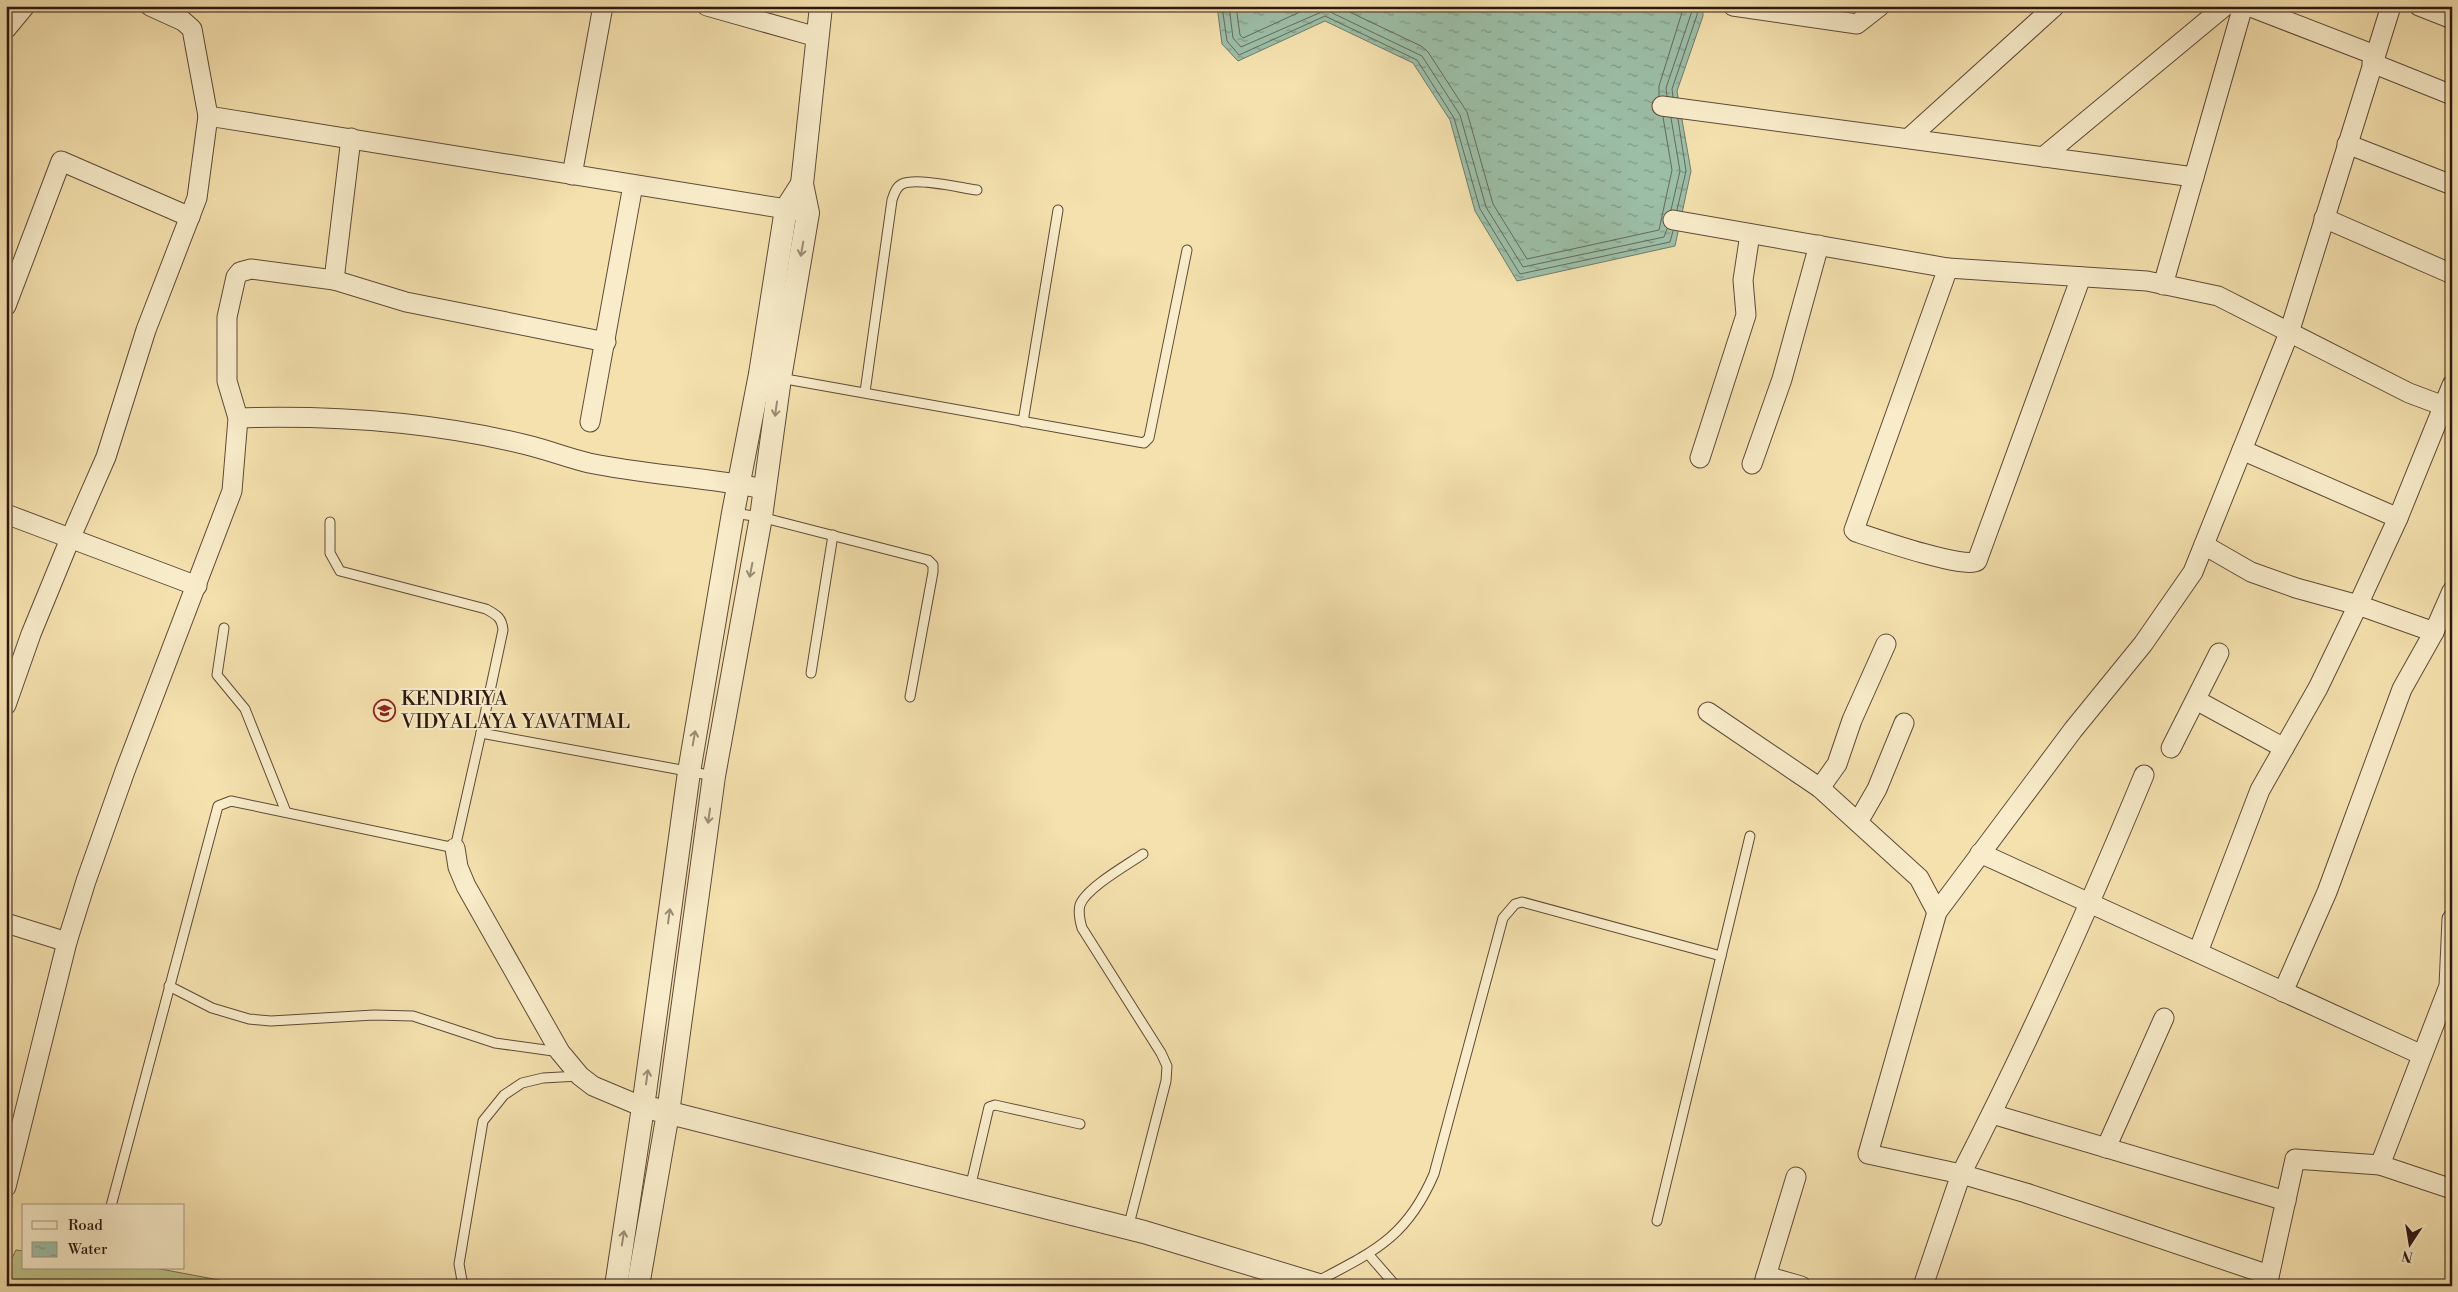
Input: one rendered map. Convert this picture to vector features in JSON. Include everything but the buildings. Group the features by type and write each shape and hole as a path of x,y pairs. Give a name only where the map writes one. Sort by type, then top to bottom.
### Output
{"street":[{"path":"6,29 25,6"},
{"path":"6,704 31,634 106,457 146,330 197,198 208,116 192,29 183,21 150,6"},
{"path":"572,175 603,6"},
{"path":"707,6 818,37"},
{"path":"638,1286 668,1113 714,776 761,517 770,376 802,184 821,6"},
{"path":"1733,6 1857,24 1880,6"},
{"path":"1909,138 2055,6"},
{"path":"2043,156 2225,6"},
{"path":"2163,285 2243,6"},
{"path":"2248,6 2374,59 2452,95"},
{"path":"2391,6 2289,333 2193,572 2143,644 2073,730 1937,912 1868,1154 1960,1174 2026,1194 2268,1280 2295,1159 2380,1165 2452,1190"},
{"path":"2419,6 2452,19"},
{"path":"1662,106 2194,177"},
{"path":"208,116 797,211"},
{"path":"334,280 350,138"},
{"path":"2347,144 2452,185"},
{"path":"6,306 61,161 190,217"},
{"path":"590,422 633,185"},
{"path":"2324,218 2452,274"},
{"path":"1673,220 1948,268 2147,281 2218,296 2409,393 2447,407"},
{"path":"1700,458 1746,315 1744,280 1750,234"},
{"path":"1752,464 1782,379 1819,245"},
{"path":"1948,268 1854,530 1920,552 1969,564 1977,561 2081,277"},
{"path":"8,1177 67,942 125,771 232,490 238,418 227,380 226,337 227,317 236,277 240,272 251,269 334,280 406,302 606,342"},
{"path":"616,1286 643,1107 689,772 738,484 770,376"},
{"path":"2198,952 2260,790 2318,688 2358,605 2447,407 2452,384"},
{"path":"238,418 299,416 368,420 463,432 527,445 589,463 764,489"},
{"path":"2242,450 2398,518"},
{"path":"6,514 197,586"},
{"path":"2204,545 2251,572 2296,588 2358,605 2434,632"},
{"path":"2283,992 2327,892 2402,689 2434,632 2452,591"},
{"path":"1820,788 1836,764 1852,720 1886,644"},
{"path":"2172,748 2219,653"},
{"path":"2196,700 2284,748"},
{"path":"1708,712 1820,788 1919,878 1937,912"},
{"path":"1858,822 1877,789 1904,723"},
{"path":"1923,1286 1960,1174 1992,1114 2090,905 2144,775"},
{"path":"455,848 458,867 466,886 560,1052 580,1076 593,1086 643,1107 1128,1228 1318,1284"},
{"path":"1980,853 2090,905 2198,952 2422,1055"},
{"path":"2380,1165 2450,987 2452,920"},
{"path":"6,923 67,942"},
{"path":"2106,1148 2164,1018"},
{"path":"1992,1114 2286,1201"},
{"path":"1796,1177 1765,1281 1801,1286"}],"lane":[{"path":"864,392 892,200 895,191 902,184 914,181 977,190"},
{"path":"1023,422 1058,210"},
{"path":"770,376 1140,444 1148,441 1187,250"},
{"path":"733,513 761,517 928,560 933,566 910,697"},
{"path":"112,1204 218,806 231,801 455,848 503,630 502,620 496,614 486,609 340,571 330,553 330,522"},
{"path":"811,673 833,535"},
{"path":"224,628 217,675 245,710 286,812"},
{"path":"481,733 714,776"},
{"path":"1657,1221 1750,836"},
{"path":"1128,1228 1166,1081 1167,1066 1161,1053 1082,928 1080,905 1086,894 1143,854"},
{"path":"1318,1284 1369,1255 1391,1239 1412,1216 1425,1195 1434,1174 1503,918 1509,909 1522,902 1721,956"},
{"path":"169,986 212,1008 249,1019 271,1021 404,1016 432,1021 495,1043 560,1052"},
{"path":"463,1286 459,1264 483,1120 504,1095 522,1083 543,1078 580,1076"},
{"path":"970,1188 989,1107 994,1105 1080,1124"},
{"path":"1369,1255 1396,1286"}],"green space":[{"path":"16,1250 22,1251 22,1270 166,1270 251,1286 6,1286 6,1270"}],"water":[{"path":"1217,6 1703,6 1703,16 1677,91 1691,171 1675,246 1517,281 1475,211 1450,120 1413,63 1325,21 1238,61 1222,44"}],"place":[{"name":"KENDRIYA VIDYALAYA YAVATMAL","path":"385,710"}]}
